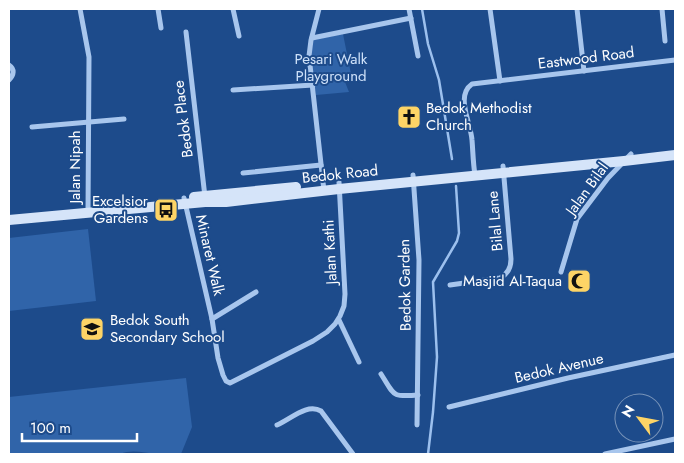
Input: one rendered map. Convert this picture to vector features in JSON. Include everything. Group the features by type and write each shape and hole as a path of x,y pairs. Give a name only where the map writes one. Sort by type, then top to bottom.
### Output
{"main road":[{"name":"Bedok Road","path":"628,157 675,148"},
{"name":"Bedok Road","path":"9,214 205,199 226,202 339,186 414,178 628,157 675,155"},
{"name":"Bedok Road","path":"9,220 88,209"}],"street":[{"name":"Jalan Nipah","path":"80,9 88,56 88,209"},
{"path":"158,9 161,28"},
{"path":"233,9 239,36"},
{"path":"319,9 309,56 324,188"},
{"path":"409,9 418,56"},
{"path":"490,9 500,80"},
{"path":"578,9 584,71"},
{"path":"662,9 665,41"},
{"path":"312,38 411,18"},
{"name":"Bedok Place","path":"186,32 205,199"},
{"name":"Eastwood Road","path":"475,172 472,138 465,105 466,91 475,83 675,60"},
{"path":"9,65 14,72 9,80"},
{"path":"232,90 313,85"},
{"name":"Jalan Nipah","path":"32,127 124,119"},
{"name":"Jalan Bilal","path":"561,272 577,219 608,178 628,157"},
{"path":"243,173 321,166"},
{"name":"Bilal Lane","path":"450,285 500,278 510,268 504,170"},
{"name":"Bedok Garden","path":"414,178 419,260 417,425"},
{"name":"Jalan Kathi","path":"339,186 345,294 344,306 339,320"},
{"name":"Minaret Walk","path":"184,201 212,319 218,358 226,381 230,383 313,341 339,320"},
{"name":"Minaret Walk","path":"212,319 256,292"},
{"path":"339,320 359,362"},
{"name":"Bedok Avenue","path":"449,407 568,378 675,355"},
{"path":"381,374 393,393 401,396 418,395"},
{"path":"278,424 305,410 313,408 322,411 353,454"},
{"path":"605,454 675,438"}],"green space":[{"name":"Pesari Walk Playground","path":"343,34 352,79 345,82 349,92 316,95 311,57 313,40"},
{"path":"88,229 96,301 9,311 9,238"},
{"path":"186,378 192,427 181,454 134,452 120,454 9,454 9,397"}],"waterway":[{"path":"422,9 428,44 439,80 452,159"},
{"path":"428,454 437,357 433,282 457,241 459,233 456,186"}],"place":[{"name":"Bedok Methodist Church","path":"409,117"},
{"name":"Excelsior Gardens","path":"166,210"},
{"name":"Masjid Al-Taqua","path":"579,281"},
{"name":"Bedok South Secondary School","path":"92,329"}]}
